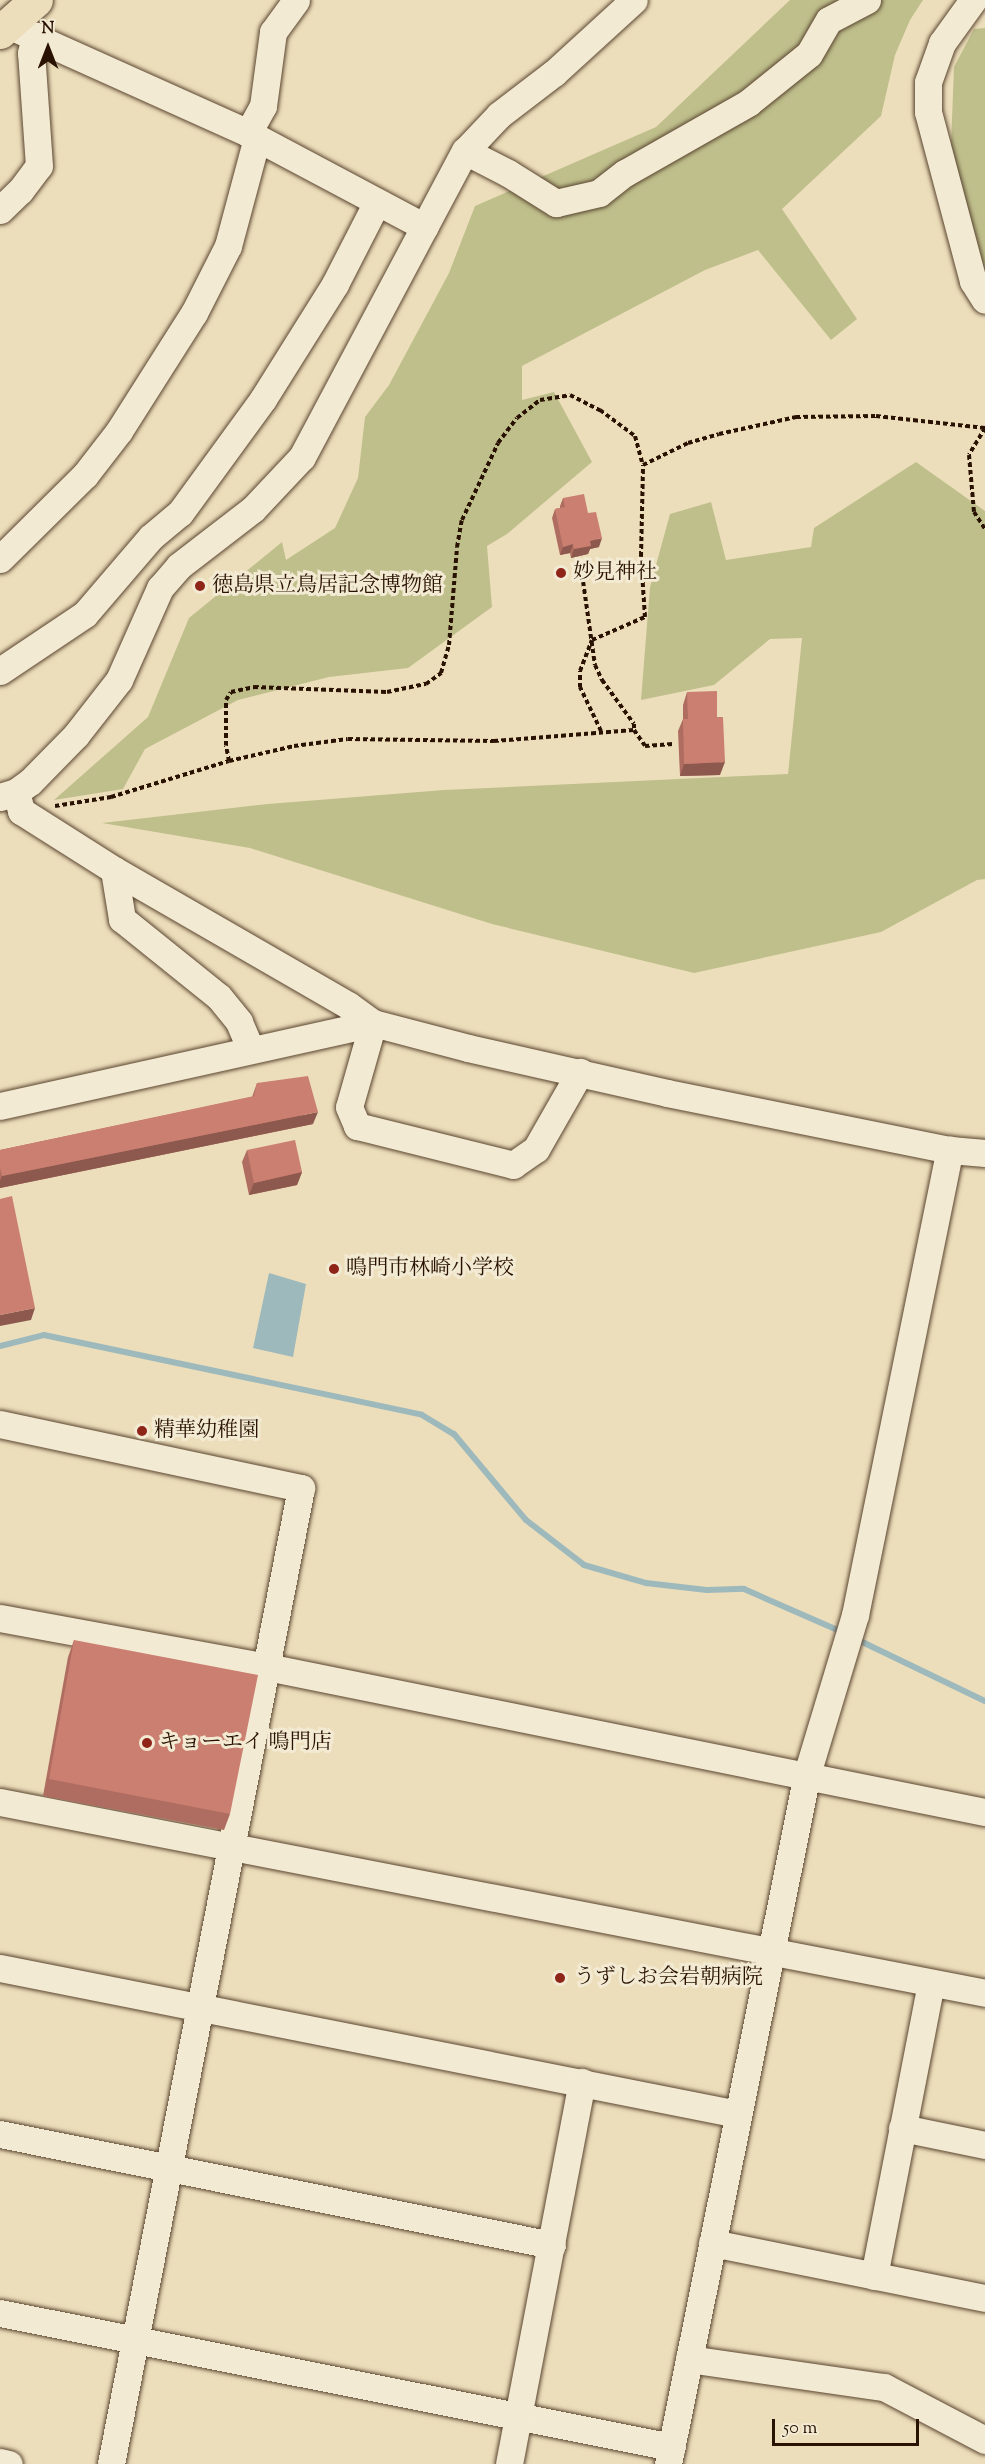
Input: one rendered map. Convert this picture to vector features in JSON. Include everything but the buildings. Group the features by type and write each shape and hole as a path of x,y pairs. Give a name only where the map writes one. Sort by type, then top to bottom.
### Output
{"main road":[{"path":"15,31 36,0"}],"street":[{"path":"0,559 92,466 119,431 194,313 228,246 252,135 262,106 273,32 296,0"},
{"path":"634,0 554,73 499,115 465,151 302,457 253,509 179,566 160,588 119,680 76,735 12,800 114,870 348,1005 373,1023 468,1048 667,1093 950,1150 985,1153"},
{"path":"465,151 508,173 556,203 598,193 625,173 748,103 809,54 829,20 867,0"},
{"path":"973,0 942,43 927,82 928,112 973,281 985,300"},
{"path":"15,31 252,135 425,227"},
{"path":"0,210 20,191 39,166 31,53 15,31"},
{"path":"0,671 85,614 151,537 180,513 262,399 335,284 377,202"},
{"path":"114,870 122,919 219,997 238,1022 251,1050"},
{"path":"0,1106 373,1023"},
{"path":"373,1023 349,1107 357,1126 513,1165 536,1149 580,1072"},
{"path":"0,2313 519,2415 670,2455 807,1774 855,1615 950,1150"},
{"path":"0,1424 301,1488 111,2464"},
{"path":"0,1618 267,1667 807,1774 985,1812"},
{"path":"0,1802 985,1994"},
{"path":"0,1968 738,2114"},
{"path":"874,2276 931,1983"},
{"path":"509,2464 582,2082"},
{"path":"902,2128 985,2145"},
{"path":"0,2134 552,2245"},
{"path":"712,2243 985,2298"},
{"path":"689,2359 884,2387 985,2440"},
{"path":"0,2462 9,2464"}],"path":[{"path":"229,761 225,745 226,700 231,692 254,687 387,692 426,684 441,673 449,645 457,547 462,520 498,443 517,418 540,400 570,394 600,410 635,436 643,465 641,556 645,618 592,640 580,671 580,687 601,731"},
{"path":"643,465 688,443 796,417 876,416 985,428 969,455 974,512 985,529"},
{"path":"581,567 595,665 602,680 634,724 634,730 645,747 673,744"},
{"path":"12,800 111,797 229,761 294,747 348,739 494,741 634,730"}],"green space":[{"path":"790,0 923,0 910,20 895,55 881,116 782,209 857,319 831,340 758,250 705,270 522,366 522,400 554,392 592,462 507,534 487,546 492,607 408,668 329,677 238,700 145,749 123,789 54,800 148,717 189,618 282,542 286,560 335,528 358,478 365,417 389,385 449,273 475,206 656,127"},
{"path":"985,28 985,302 951,145 954,67 974,29"},
{"path":"916,462 985,511 985,879 977,880 881,932 694,973 492,924 250,848 102,823 268,804 444,790 788,774 802,638 770,639 714,685 641,700 650,587 670,514 711,502 726,560 811,547 814,528"}],"water":[{"path":"269,1273 306,1284 293,1357 253,1348"}],"waterway":[{"path":"0,1346 44,1335 422,1415 454,1434 526,1520 584,1565 646,1583 707,1590 744,1589 844,1633"},
{"path":"856,1639 985,1701"}],"place":[{"name":"妙見神社","path":"561,573"},
{"name":"徳島県立鳥居記念博物館","path":"200,586"},
{"name":"鳴門市林崎小学校","path":"334,1269"},
{"name":"精華幼稚園","path":"142,1431"},
{"name":"キョーエイ 鳴門店","path":"147,1743"},
{"name":"うずしお会岩朝病院","path":"560,1978"}]}
